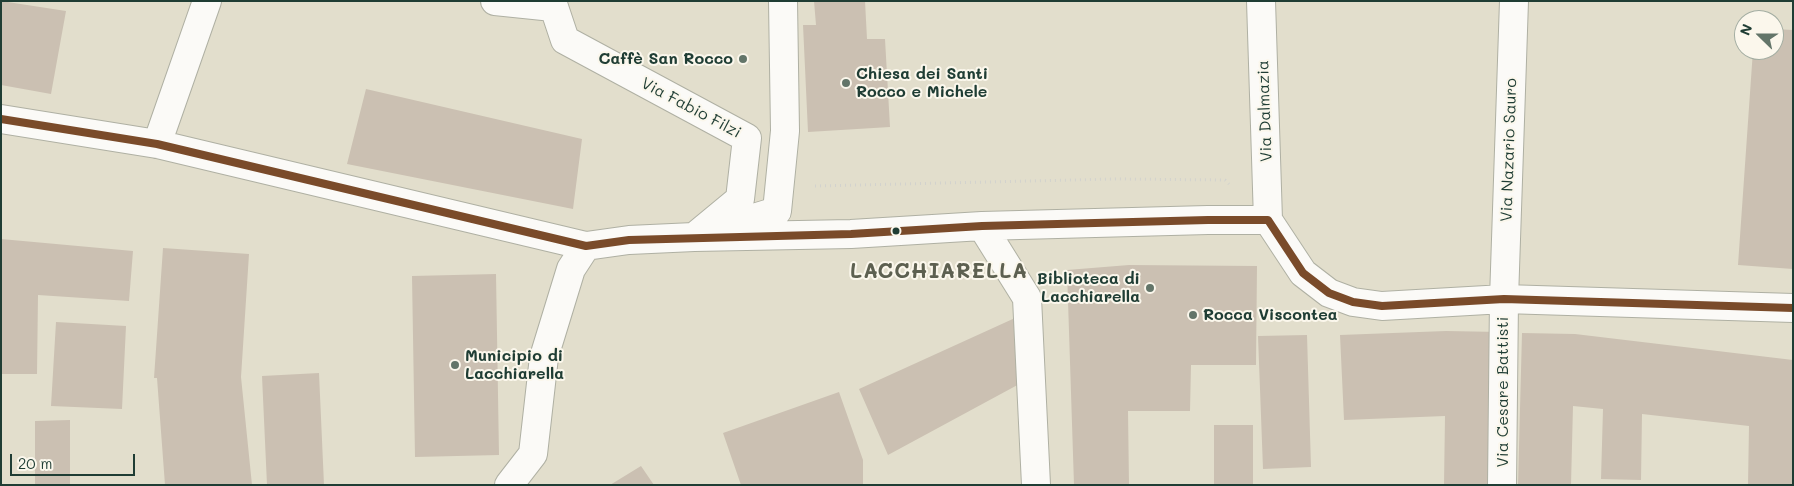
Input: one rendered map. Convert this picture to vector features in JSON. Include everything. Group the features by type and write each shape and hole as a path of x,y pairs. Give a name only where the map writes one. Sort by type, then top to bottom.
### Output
{"street":[{"path":"157,144 207,1"},
{"path":"495,1 552,4"},
{"path":"694,237 777,211 785,131 783,1"},
{"name":"Via Dalmazia","path":"1261,1 1268,220"},
{"name":"Via Nazario Sauro","path":"1504,299 1514,1"},
{"name":"Via Fabio Filzi","path":"552,4 565,40 747,138 740,199 694,237"},
{"path":"1,119 157,144 586,246 629,240 851,234 982,226 1268,220 1303,272 1329,293 1353,302 1382,306 1504,299 1793,308"},
{"path":"982,226 1027,298 1036,485"},
{"path":"509,485 533,454 544,357 571,269 586,246"},
{"name":"Via Cesare Battisti","path":"1502,485 1504,299"}],"path":[{"path":"779,191 803,187 937,183 1116,179 1225,180 1268,220"}],"building":[{"path":"1,1 66,11 51,94 1,85"},
{"name":"Chiesa dei Santi Rocco e Michele","path":"814,1 865,1 867,39 885,39 890,127 808,132 803,25 816,25"},
{"path":"1784,30 1793,30 1793,269 1738,265 1752,60 1784,60"},
{"path":"366,89 582,139 573,209 347,164"},
{"path":"1,239 133,251 129,301 38,295 37,374 1,374"},
{"path":"163,248 249,254 241,377 252,485 165,485 157,378 154,378"},
{"path":"1129,265 1257,266 1256,365 1191,365 1190,411 1128,411 1129,485 1074,485 1067,270"},
{"name":"Municipio di Lacchiarella","path":"496,274 499,455 415,457 412,276"},
{"path":"1015,318 1023,382 888,455 859,389"},
{"path":"56,322 126,326 122,409 51,406"},
{"path":"1446,331 1500,332 1497,485 1444,485 1445,416 1344,420 1340,335"},
{"path":"1522,333 1575,334 1793,360 1793,485 1748,485 1749,426 1642,414 1641,480 1601,479 1603,409 1573,406 1571,485 1518,485"},
{"path":"1307,335 1311,467 1263,469 1258,336"},
{"path":"319,373 324,485 267,485 262,376"},
{"path":"839,392 863,460 863,485 741,485 723,433"},
{"path":"70,420 70,485 35,485 35,421"},
{"path":"1214,425 1253,425 1253,485 1214,485"},
{"path":"641,466 654,485 610,485"}],"transit line":[{"path":"1,119 157,144 586,246 629,240 851,234 982,226 1268,220 1303,273 1329,293 1353,302 1382,306 1504,299 1793,308"}],"place":[{"name":"Caffè San Rocco","path":"743,59"},
{"name":"Chiesa dei Santi Rocco e Michele","path":"846,83"},
{"name":"Biblioteca di Lacchiarella","path":"1150,288"},
{"name":"Rocca Viscontea","path":"1193,315"},
{"name":"Municipio di Lacchiarella","path":"455,365"}],"district":[{"name":"LACCHIARELLA","path":"939,272"}]}
